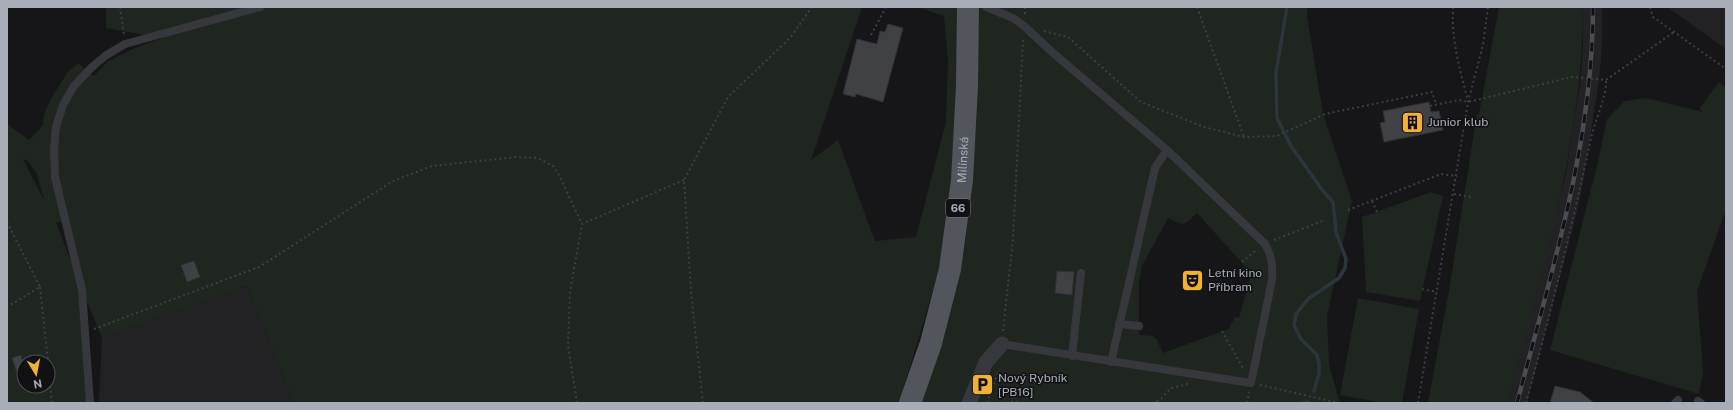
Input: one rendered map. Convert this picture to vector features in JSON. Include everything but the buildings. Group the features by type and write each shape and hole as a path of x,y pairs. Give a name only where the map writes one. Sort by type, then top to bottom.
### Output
{"main road":[{"name":"Milínská","path":"910,403 931,342 950,269 962,180 967,86 968,7"}],"street":[{"path":"969,403 986,362 1002,344"}],"lane":[{"path":"90,403 82,290 55,177 54,150 56,127 63,105 74,86 105,56 125,44 260,7"},
{"path":"986,7 1014,18 1167,150 1265,244 1272,259 1272,280 1251,383 1002,344"},
{"path":"1111,362 1155,168 1167,150"},
{"path":"1072,356 1081,273"},
{"path":"1119,324 1139,326"}],"path":[{"path":"120,7 125,44"},
{"path":"703,403 691,292 684,180 728,97 790,38 812,7"},
{"path":"870,35 886,7"},
{"path":"1197,7 1244,137"},
{"path":"1453,7 1452,30 1455,49 1468,102"},
{"path":"1418,403 1457,176 1468,102 1483,45 1488,7"},
{"path":"1650,7 1653,17 1726,69"},
{"path":"1002,344 1013,239 1024,26 1068,37 1140,102 1204,127 1244,137 1277,136 1326,114 1432,92 1436,104"},
{"path":"1430,106 1459,100 1468,102 1572,77 1606,80 1674,32"},
{"path":"1526,403 1579,197 1595,123 1606,87 1606,80"},
{"path":"86,332 259,267 393,181 432,166 516,157 538,158 553,166 559,175 582,224 570,292 568,345 577,403"},
{"path":"1348,210 1441,174 1457,176"},
{"path":"582,224 684,180"},
{"path":"1454,194 1472,197"},
{"path":"1372,200 1377,212"},
{"path":"1242,262 1265,244 1325,220"},
{"path":"7,222 40,287 47,354"},
{"path":"7,307 40,287"},
{"path":"1422,289 1437,292"},
{"path":"1222,331 1251,383 1339,403"},
{"path":"1152,403 1161,399 1171,388 1195,384"},
{"path":"1006,403 1015,401 1019,403"}],"shaded area":[{"path":"106,7 862,7 811,160 838,140 875,241 916,237 946,122 948,61 944,16 918,7 958,7 957,86 952,179 940,267 899,403 294,403 247,286 102,338 87,302 71,241 61,222 56,222 82,290 90,403 7,403 7,124 29,140 43,125 44,114 51,99 67,73 78,63 94,76 107,62 135,48 163,38 106,28","holes":["23,159 27,160 36,172 44,200"]},
{"path":"979,7 1308,7 1307,16 1323,114 1352,201 1327,316 1329,365 1340,403 921,403","holes":["1197,213 1245,266 1245,276 1250,278 1239,318 1235,317 1229,329 1163,353 1156,338 1153,336 1139,335 1139,283 1142,266 1168,218 1184,224"]},
{"path":"1499,7 1583,7 1581,57 1576,108 1568,157 1558,207 1508,403 1428,403 1449,291 1477,114 1479,114"},
{"path":"1583,7 1602,7 1602,45 1599,80 1584,177 1576,215 1527,403 1508,403 1566,173 1581,78"},
{"path":"1667,7 1726,7 1726,49"},
{"path":"1719,82 1726,88 1726,210 1697,291 1703,372 1699,394 1550,350 1598,162 1607,119 1625,101 1646,98 1703,112 1699,109"},
{"path":"1431,192 1443,196 1420,301 1366,292 1362,217"},
{"path":"247,286 294,403 99,403 102,338"},
{"path":"1358,298 1419,309 1402,403 1384,403 1340,395"}],"waterway":[{"path":"1287,7 1276,73 1277,118 1291,146 1323,191 1333,202 1336,232 1346,259 1345,268 1339,278 1308,299 1296,314 1294,325 1301,339 1317,355 1319,373 1314,391"},
{"path":"1303,403 1308,402"}],"railway":[{"path":"1517,403 1556,256 1578,158 1586,108 1591,58 1593,7"}],"place":[{"name":"Junior klub","path":"1412,122"},
{"name":"Letní kino Příbram","path":"1192,280"},
{"name":"Nový Rybník [PB16]","path":"983,385"}]}
